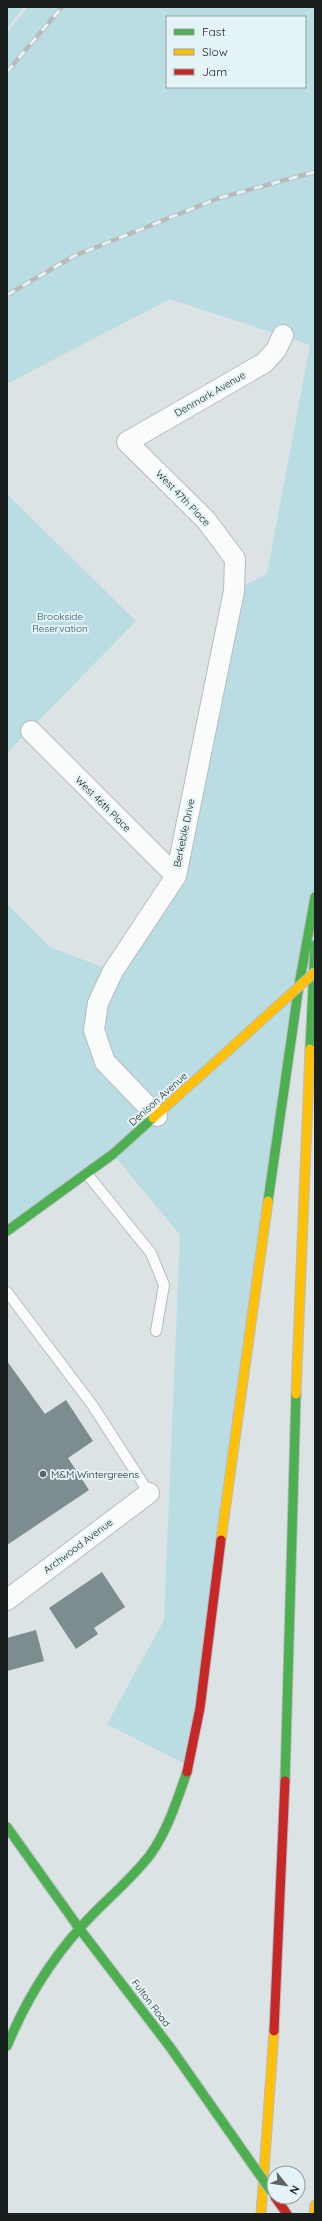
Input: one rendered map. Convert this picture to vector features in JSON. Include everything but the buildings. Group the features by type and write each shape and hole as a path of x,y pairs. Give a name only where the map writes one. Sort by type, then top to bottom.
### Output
{"main road":[{"path":"7,2046 20,2015 42,1976 80,1928 131,1878 151,1854 169,1822 189,1766 200,1708 233,1450 299,984 315,897"},
{"path":"261,2214 270,2108 280,1929 298,1310 315,945"},
{"name":"Denison Avenue","path":"7,1232 87,1174 157,1116 315,972"},
{"name":"Fulton Road","path":"7,1827 80,1928 170,2048 266,2183"},
{"name":"Fulton Road","path":"281,2205 287,2214"},
{"path":"314,2214 315,2205"}],"street":[{"name":"Denmark Avenue","path":"127,442 264,363 276,350 283,335"},
{"name":"West 47th Place","path":"127,442 206,520 234,559"},
{"name":"Berkebile Drive","path":"157,1116 105,1062 94,1030 98,1003 113,971 176,876 234,591 234,559"},
{"name":"West 46th Place","path":"31,732 176,876"},
{"name":"Archwood Avenue","path":"7,1600 149,1493"}],"lane":[{"path":"87,1174 150,1253 164,1285 156,1331"},
{"path":"7,1292 92,1406 149,1493"}],"green space":[{"path":"7,7 24,7 7,29"},
{"path":"28,7 315,7 315,897 189,1766 107,1724 164,1620 180,1235 113,1154 7,1231 7,904 50,947 113,971 176,876 234,591 267,574 310,345 170,299 7,384 7,33"},
{"name":"Brookside Reservation","path":"7,494 136,621 7,753"}],"railway":[{"path":"7,72 62,7"},
{"path":"7,295 74,256 219,198 315,172"}],"traffic: fast":[{"path":"268,1201 299,985 315,897"},
{"path":"310,1049 315,945"},
{"path":"7,1231 113,1154 153,1118"},
{"path":"285,1781 296,1394"},
{"path":"7,2046 24,2009 44,1974 81,1927 124,1884 150,1855 172,1815 187,1772"},
{"path":"7,1827 79,1928 170,2047"},
{"path":"170,2047 266,2184"}],"traffic: slow":[{"path":"200,1076 315,972"},
{"path":"296,1394 310,1049"},
{"path":"153,1118 200,1076"},
{"path":"221,1540 268,1201"},
{"path":"261,2214 274,2031"},
{"path":"314,2214 315,2205"}],"traffic: jam":[{"path":"187,1772 200,1708 221,1540"},
{"path":"274,2031 285,1781"},
{"path":"281,2205 287,2214"}],"place":[{"name":"M&M Wintergreens","path":"43,1474"}]}
